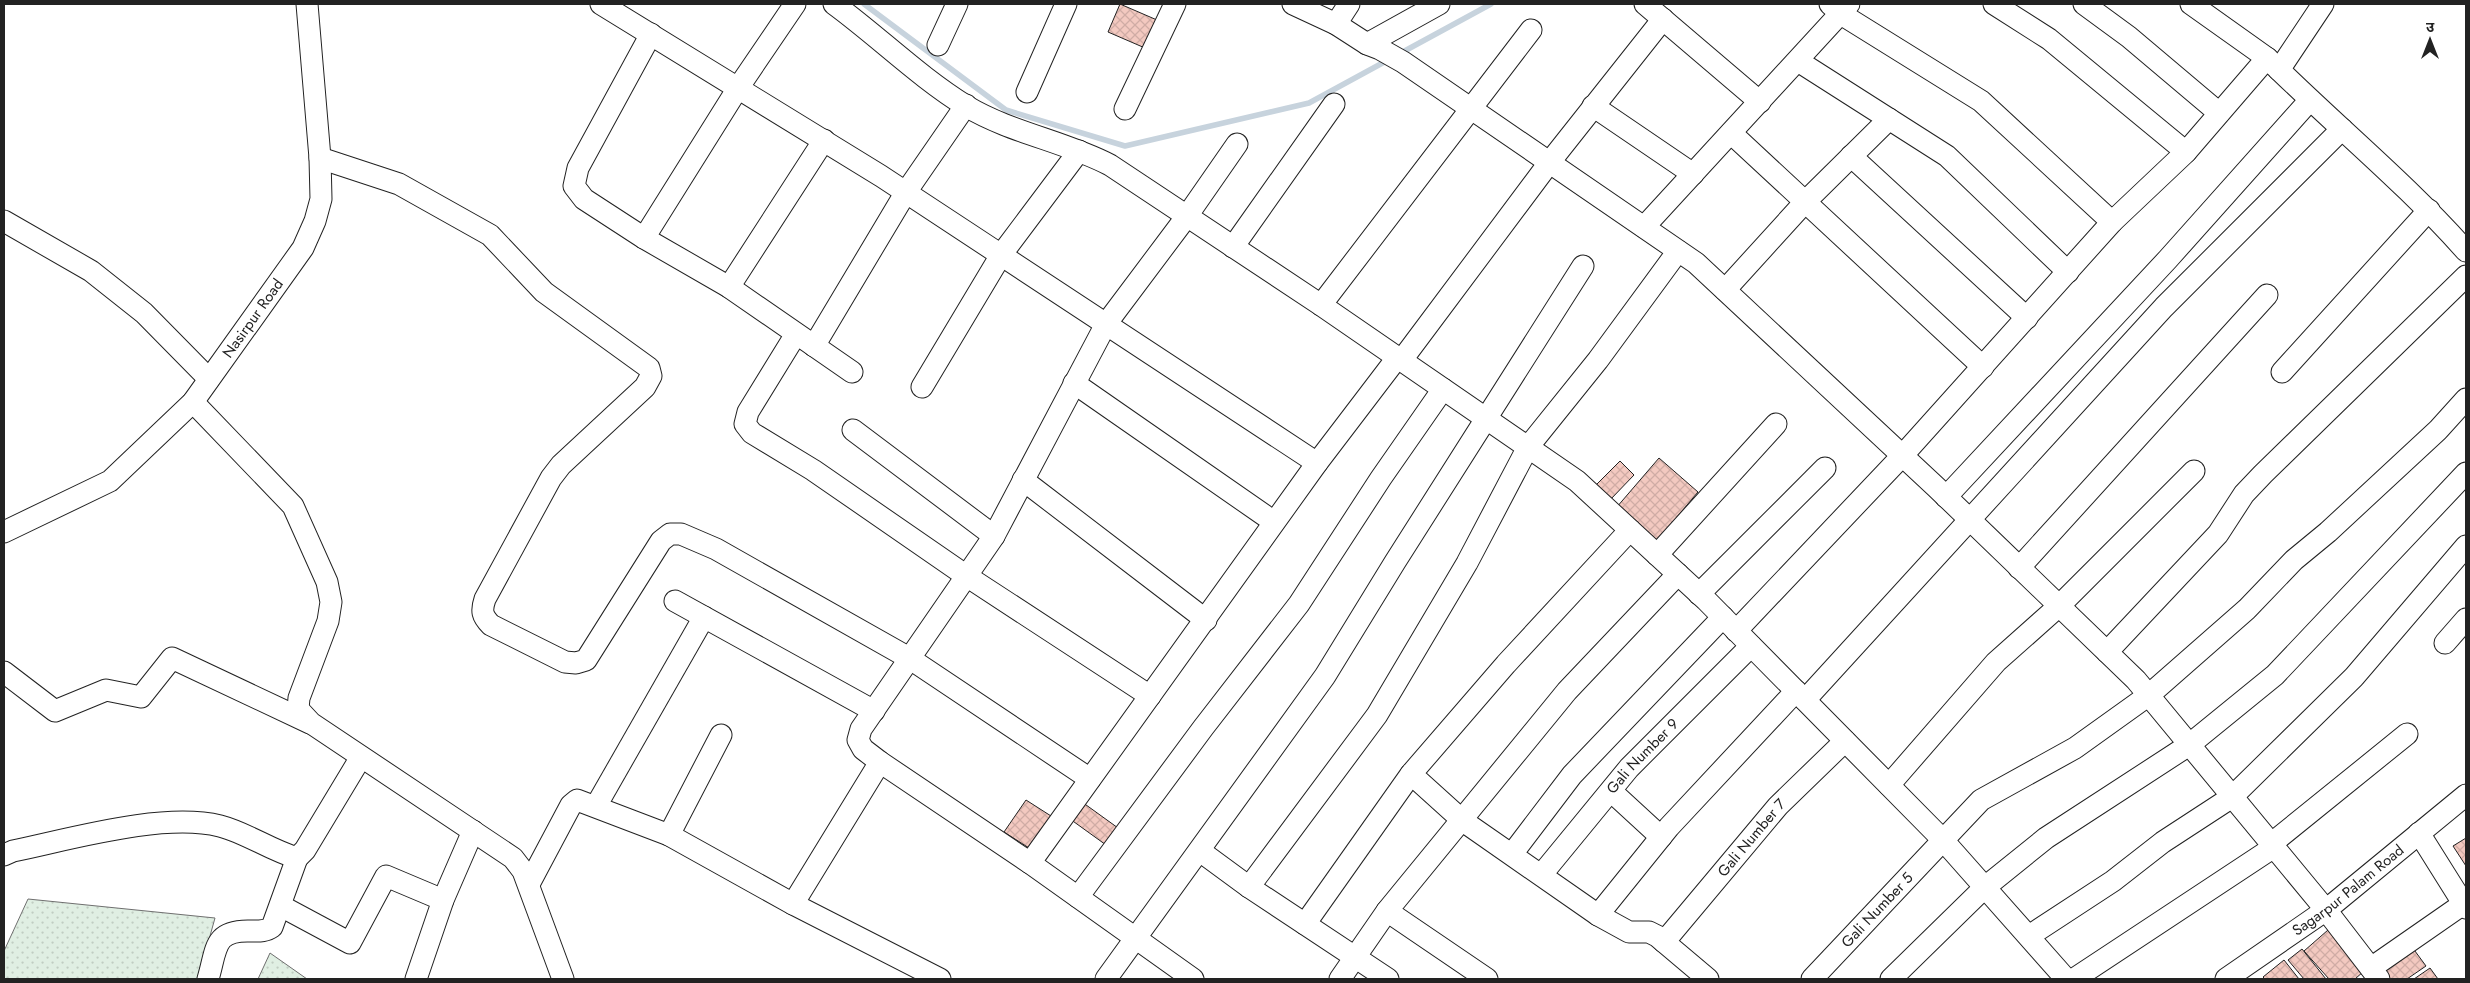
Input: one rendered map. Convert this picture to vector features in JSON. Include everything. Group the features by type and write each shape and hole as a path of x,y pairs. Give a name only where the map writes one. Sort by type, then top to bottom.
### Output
{"street":[{"name":"Nasirpur Road","path":"4,532 110,481 193,402 303,248 315,222 321,198 320,158 307,4"},
{"path":"601,4 906,192 1317,462"},
{"path":"644,238 738,88 795,4"},
{"path":"834,4 874,33 916,71 966,106 998,122 1079,151 1110,165 1321,305 1577,481 1730,624 1889,785 1942,839 2066,979"},
{"path":"938,45 957,4"},
{"path":"1028,92 1066,4"},
{"path":"1125,109 1175,4"},
{"path":"1336,24 1349,4"},
{"path":"1373,46 1439,4"},
{"path":"1645,4 1760,102"},
{"path":"1994,4 2049,39 2186,152"},
{"path":"2084,4 2129,37 2219,113"},
{"path":"2191,4 2273,64 2429,210 2466,251"},
{"path":"1306,7 1403,62 1696,263 1946,497 2107,652 2149,696 2326,910 2375,974 2465,905 2419,834"},
{"path":"1644,227 1798,61 1840,7 1981,101 2112,222"},
{"path":"1512,854 1572,775 1902,456 2112,222 2186,152 2219,113 2273,64 2313,8"},
{"path":"1401,361 1548,163 1662,19"},
{"path":"1321,305 1531,30"},
{"path":"651,34 578,168 574,186 584,200 644,238 729,286 852,372"},
{"path":"1798,61 1948,156 2068,272"},
{"path":"1946,497 2155,274 2310,100"},
{"path":"1233,247 1334,104"},
{"path":"814,346 906,192 966,106"},
{"path":"1594,106 1693,174"},
{"path":"1725,290 1805,202 1890,119"},
{"path":"1598,915 1661,837 1801,696 1970,521 2164,307 2342,129"},
{"path":"1731,133 1983,367"},
{"path":"729,286 824,140"},
{"path":"1193,979 1030,863 880,762 863,749 858,740 861,729 965,575 994,536 1106,324 1187,216 1237,144"},
{"path":"922,387 1001,255 1079,151"},
{"path":"1852,156 2026,318"},
{"path":"320,158 399,184 490,235 544,292 649,368 651,376 645,387 561,465 551,478 485,599 482,609 483,618 491,625 565,662 576,663 586,660 661,541 670,534 681,534 716,549 909,658 1090,779"},
{"path":"2282,372 2429,210"},
{"path":"4,221 91,271 144,313 209,379"},
{"path":"1249,887 1377,715 1468,563 1528,447 1598,360 1678,251"},
{"path":"1106,979 1326,676 1485,418 1583,266"},
{"path":"2107,652 2218,534 2244,494 2263,474 2466,276"},
{"path":"2019,568 2267,295"},
{"path":"796,334 748,412 745,424 752,433 813,470 965,575 1150,696"},
{"path":"1030,863 1206,620 1317,462 1397,358 1401,361"},
{"path":"1074,383 1274,522"},
{"path":"1078,897 1202,728 1298,604 1381,478 1443,389"},
{"name":"Gali Number 5","path":"1812,979 1942,839 1981,800 2074,748 2149,696 2247,609 2294,560 2328,532 2438,430 2466,399"},
{"path":"193,402 293,506 327,582 331,602 328,621 299,698 298,709 311,724"},
{"path":"1657,555 1776,424"},
{"path":"853,430 994,536"},
{"path":"1699,594 1824,468"},
{"path":"1889,785 1996,662 2059,606 2194,471"},
{"path":"1891,979 1984,888 2046,838 2189,745 2275,675 2466,473"},
{"path":"1023,480 1206,620"},
{"path":"1305,924 1412,774 1506,664 1630,530"},
{"path":"2029,936 2112,881 2163,842 2232,797 2354,677 2466,546"},
{"path":"1340,979 1387,911 1460,819 1567,691 1678,574"},
{"path":"675,600 874,711"},
{"path":"596,806 704,617"},
{"path":"2445,643 2466,619"},
{"name":"Gali Number 9","path":"1542,874 1629,768 1751,646"},
{"path":"4,672 54,711 106,690 140,697 172,658 311,724 513,858 523,871 529,884 562,979"},
{"path":"2074,979 2272,846 2407,734"},
{"path":"669,835 722,735"},
{"name":"Gali Number 7","path":"1664,942 1778,806 1845,741"},
{"path":"208,979 218,944 224,935 232,931 268,930 276,921 297,858 305,850 361,757"},
{"path":"793,904 880,762"},
{"path":"1412,774 1460,819 1542,874 1598,915 1629,932 1650,932 1708,979"},
{"path":"1611,791 1661,837"},
{"name":"Sagarpur Palam Road","path":"2226,979 2326,910 2466,795"},
{"path":"529,884 571,805 577,800 669,835 793,904 940,979"},
{"path":"4,855 13,851 149,824 184,822 226,828 250,836 297,858"},
{"path":"416,979 443,900 473,831"},
{"path":"1200,851 1249,887 1388,979"},
{"path":"281,906 350,943 386,876 443,900"},
{"path":"1387,911 1487,979"}],"green space":[{"path":"28,899 215,918 198,979 4,979 4,951"},
{"path":"270,953 307,979 258,979"}],"building":[{"path":"1120,4 1157,20 1145,48 1108,32"},
{"path":"1659,458 1698,492 1656,542 1616,508"},
{"path":"1620,461 1634,475 1610,500 1595,486"},
{"path":"1026,800 1051,816 1029,848 1004,832"},
{"path":"1082,802 1125,833 1113,850 1070,819"},
{"path":"2466,838 2466,866 2453,846"},
{"path":"2328,930 2364,971 2355,979 2329,979 2304,951"},
{"path":"2412,947 2426,966 2407,979 2390,979 2382,969"},
{"path":"2302,949 2326,979 2304,979 2288,960"},
{"path":"2284,960 2299,979 2265,979 2263,977"},
{"path":"2430,968 2438,979 2414,979"}],"waterway":[{"path":"864,4 1006,110 1125,146 1309,103 1388,60"},
{"path":"1399,54 1491,4"}]}
